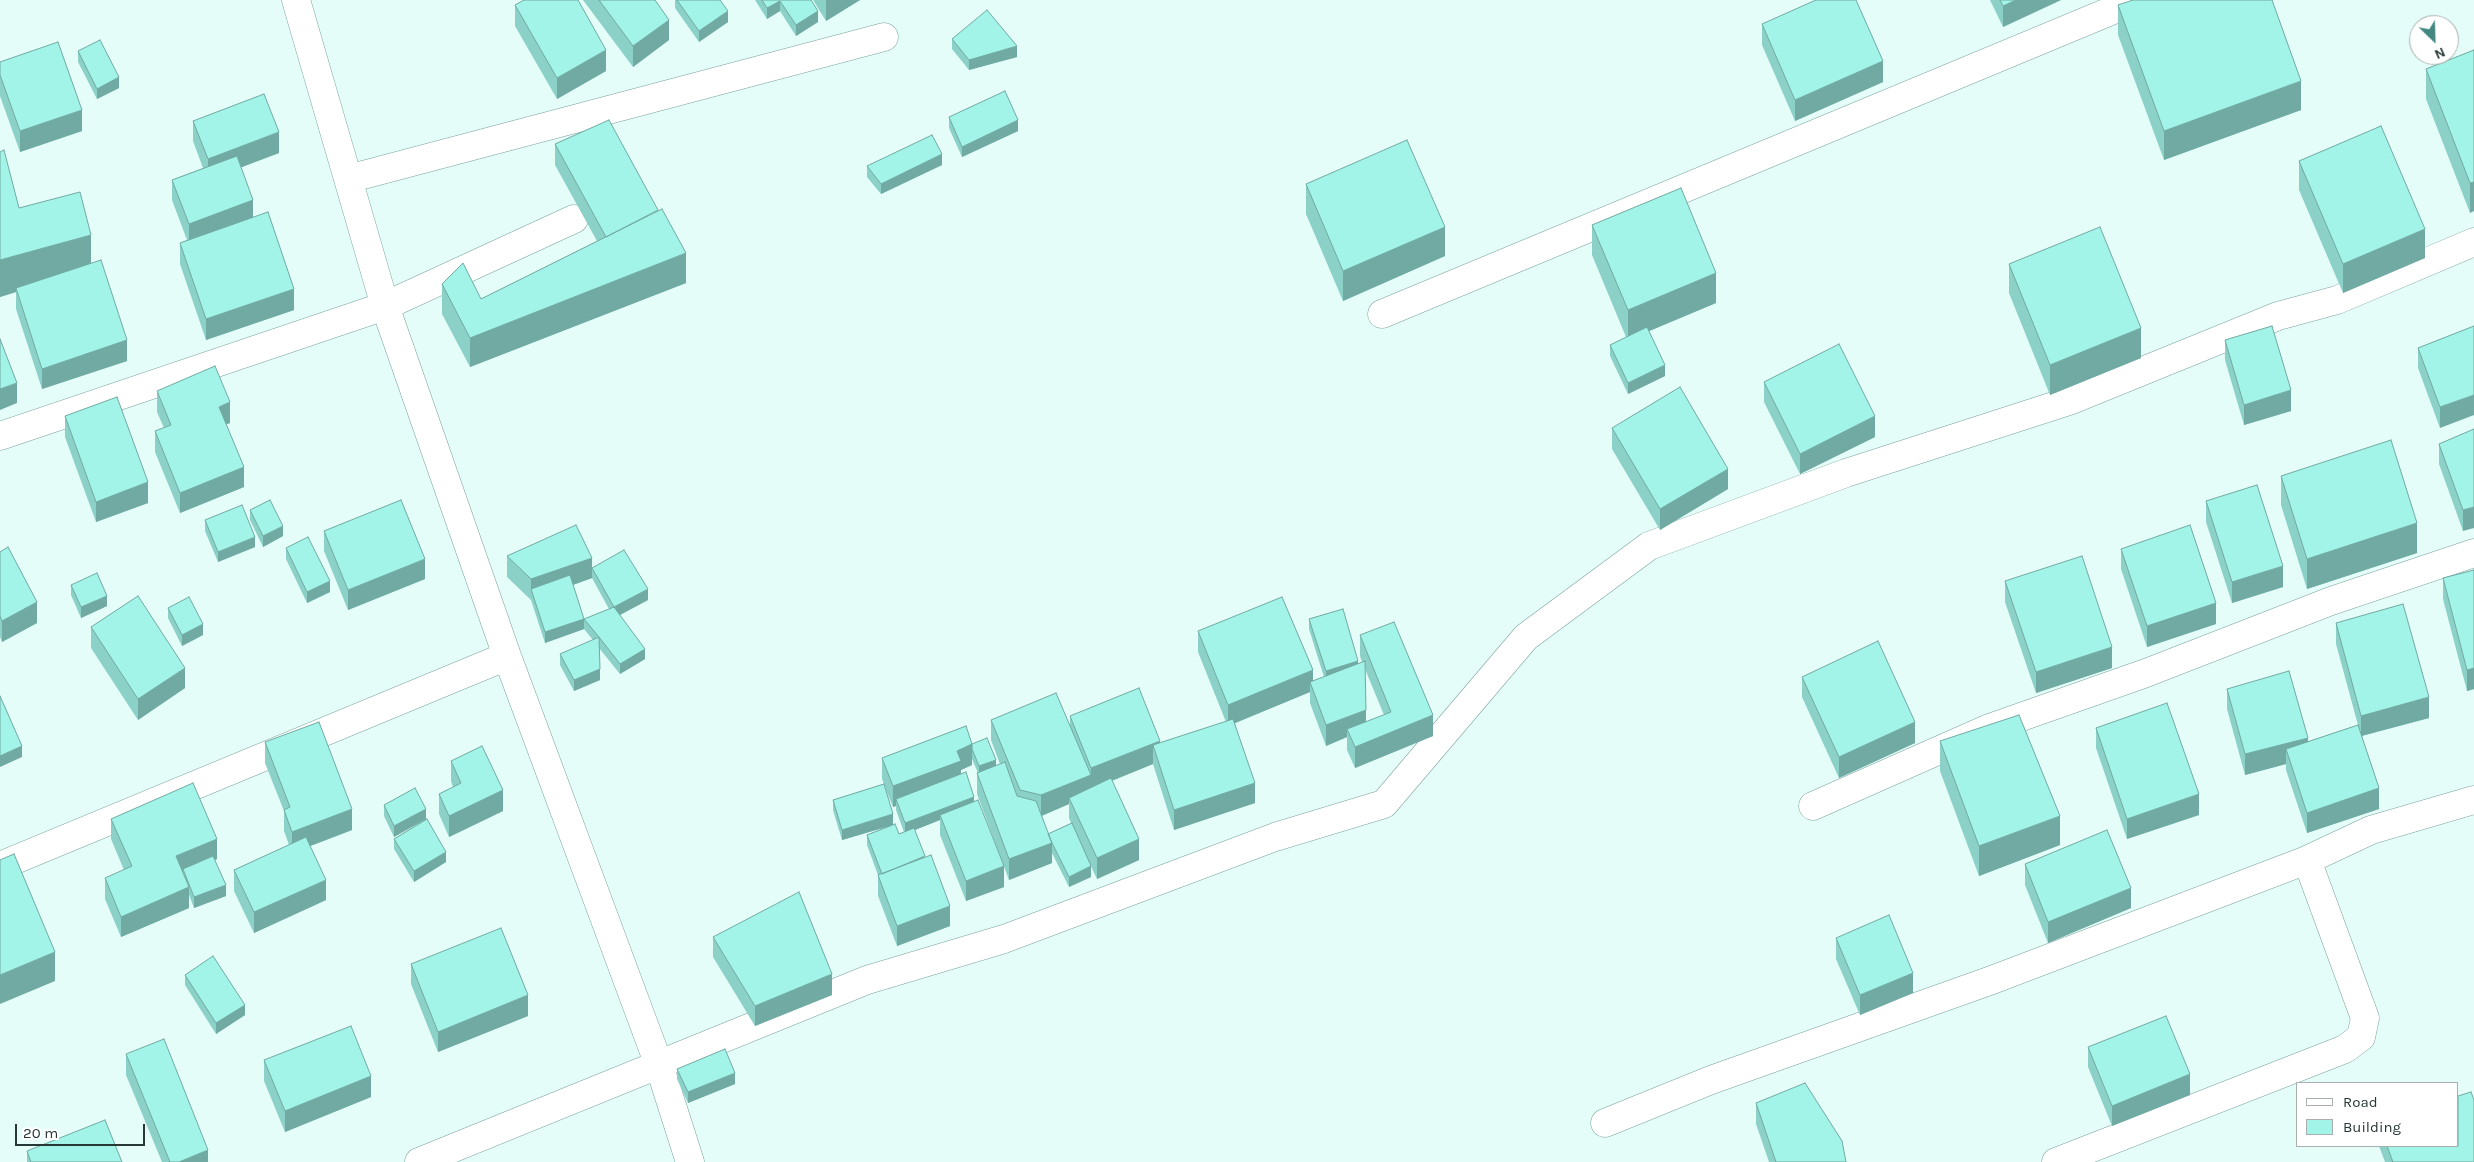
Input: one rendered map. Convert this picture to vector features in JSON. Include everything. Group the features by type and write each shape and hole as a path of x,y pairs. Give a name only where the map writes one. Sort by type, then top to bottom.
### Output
{"street":[{"path":"296,0 385,306 506,656 660,1065 690,1162"},
{"path":"1382,314 2136,0"},
{"path":"348,179 884,37"},
{"path":"0,436 385,306 574,219"},
{"path":"419,1162 867,980 1004,939 1276,837 1384,804 1526,636 1648,546 1846,473 2069,401 2278,316 2337,300 2474,242"},
{"path":"1813,806 1987,729 2146,673 2331,602 2474,552"},
{"path":"0,866 506,656"},
{"path":"1605,1123 1711,1080 1992,980 2307,860 2371,830 2474,800"},
{"path":"2056,1162 2345,1049 2361,1038 2365,1018 2307,860"}],"building":[{"path":"524,0 578,0 606,50 557,78 515,5"},
{"path":"599,0 655,0 669,20 633,46"},
{"path":"677,0 720,0 728,11 699,31"},
{"path":"762,0 811,0 818,11 796,25 780,1 767,8"},
{"path":"1816,0 1856,0 1883,61 1795,100 1762,24"},
{"path":"2000,0 2016,0 2003,6"},
{"path":"2133,0 2272,0 2301,81 2164,131 2118,5"},
{"path":"987,10 1017,46 969,60 952,39"},
{"path":"100,40 119,77 97,89 78,51"},
{"path":"58,42 82,110 20,131 0,75 0,62"},
{"path":"2474,50 2474,182 2470,183 2426,69 2436,65 2459,65 2459,56"},
{"path":"1005,91 1018,120 962,147 949,117"},
{"path":"264,94 279,132 208,159 193,121"},
{"path":"609,120 658,210 606,237 555,144"},
{"path":"2381,126 2425,229 2343,264 2299,161"},
{"path":"932,135 942,154 881,184 867,166"},
{"path":"1407,140 1445,227 1343,271 1306,184"},
{"path":"4,150 19,208 80,192 91,235 0,260 0,152"},
{"path":"237,156 253,200 189,224 172,180"},
{"path":"1681,188 1716,273 1628,310 1592,225"},
{"path":"662,209 686,253 470,338 442,284 463,263 481,299"},
{"path":"268,212 294,289 206,319 180,243"},
{"path":"2100,227 2141,328 2050,365 2009,264"},
{"path":"101,260 127,340 42,369 16,288"},
{"path":"2272,326 2291,390 2244,405 2225,340"},
{"path":"2474,326 2474,395 2440,407 2418,348"},
{"path":"1647,327 1665,365 1628,383 1610,345"},
{"path":"0,339 17,383 0,389"},
{"path":"1839,344 1875,416 1800,454 1764,382"},
{"path":"215,366 230,402 219,407 244,467 180,493 155,431 171,425 157,391"},
{"path":"1680,387 1728,469 1660,509 1612,428"},
{"path":"117,397 148,482 96,502 65,416"},
{"path":"2474,429 2474,507 2463,510 2439,444"},
{"path":"2391,440 2417,523 2307,559 2281,476"},
{"path":"2257,485 2283,566 2232,582 2206,501"},
{"path":"270,500 283,526 263,536 250,510"},
{"path":"401,500 425,559 348,590 324,531"},
{"path":"242,505 255,537 218,552 205,520"},
{"path":"576,525 592,558 531,579 507,556"},
{"path":"2190,525 2216,603 2147,626 2121,549"},
{"path":"308,537 330,581 307,592 286,548"},
{"path":"8,547 37,602 2,621 0,616 0,552"},
{"path":"624,550 648,589 614,607 592,568"},
{"path":"2082,556 2112,647 2036,672 2005,581"},
{"path":"2474,570 2474,668 2467,670 2443,578"},
{"path":"97,573 107,596 81,607 71,585"},
{"path":"570,575 584,619 545,632 531,589"},
{"path":"138,596 185,668 138,699 91,627"},
{"path":"189,597 203,624 182,635 168,608"},
{"path":"1282,597 1313,670 1228,705 1198,631"},
{"path":"2403,604 2429,697 2361,716 2336,623"},
{"path":"614,607 645,649 620,664 584,619"},
{"path":"1343,609 1358,661 1326,671 1309,619"},
{"path":"1394,622 1433,715 1355,747 1347,729 1391,712 1360,635"},
{"path":"599,637 600,669 574,680 560,654"},
{"path":"1878,641 1915,722 1839,757 1802,677"},
{"path":"1365,661 1366,710 1326,725 1310,682"},
{"path":"2289,671 2308,738 2245,754 2227,689"},
{"path":"1139,688 1160,741 1091,768 1070,716"},
{"path":"1056,693 1091,775 1041,795 1020,790 991,720"},
{"path":"0,696 22,746 0,756"},
{"path":"2167,703 2199,794 2127,819 2096,728"},
{"path":"2019,715 2060,816 1979,846 1940,741"},
{"path":"1233,719 1255,783 1174,810 1153,745"},
{"path":"319,722 352,809 292,832 284,810 290,807 265,742"},
{"path":"2358,725 2379,788 2307,813 2286,749"},
{"path":"966,726 972,744 957,751 961,761 893,786 882,758"},
{"path":"987,738 996,760 979,766 972,749 972,744"},
{"path":"482,746 503,790 449,816 439,794 461,783 451,761"},
{"path":"1005,762 1017,796 1036,801 1052,843 1009,859 977,773"},
{"path":"966,772 974,797 905,823 896,799"},
{"path":"1111,778 1139,839 1097,858 1069,798"},
{"path":"193,783 217,839 176,856 189,887 121,917 105,878 132,866 111,819"},
{"path":"884,784 893,814 842,830 833,800"},
{"path":"415,788 426,809 394,826 384,805"},
{"path":"978,800 1004,866 966,881 940,815"},
{"path":"427,819 446,852 414,871 394,839"},
{"path":"1072,823 1091,866 1069,877 1048,834"},
{"path":"895,824 899,834 914,828 925,856 882,874 867,835"},
{"path":"2107,830 2131,888 2048,922 2025,864"},
{"path":"306,837 326,880 254,912 234,870"},
{"path":"14,854 55,952 0,975 0,860"},
{"path":"931,855 950,906 897,926 878,875"},
{"path":"213,856 226,885 194,897 183,869"},
{"path":"799,892 832,974 755,1006 713,937"},
{"path":"1889,915 1913,973 1860,995 1836,938"},
{"path":"501,928 528,995 438,1032 411,964"},
{"path":"213,956 245,1005 216,1023 185,975"},
{"path":"2166,1016 2190,1074 2112,1106 2088,1047"},
{"path":"351,1026 371,1076 285,1111 264,1060"},
{"path":"164,1039 208,1150 179,1162 170,1162 126,1054"},
{"path":"725,1049 735,1073 688,1092 677,1069"},
{"path":"1805,1083 1842,1141 1846,1162 1776,1162 1756,1103"},
{"path":"2471,1092 2474,1100 2474,1162 2393,1162 2387,1147 2459,1147 2459,1096"},
{"path":"105,1120 122,1162 31,1162 27,1151"}]}
